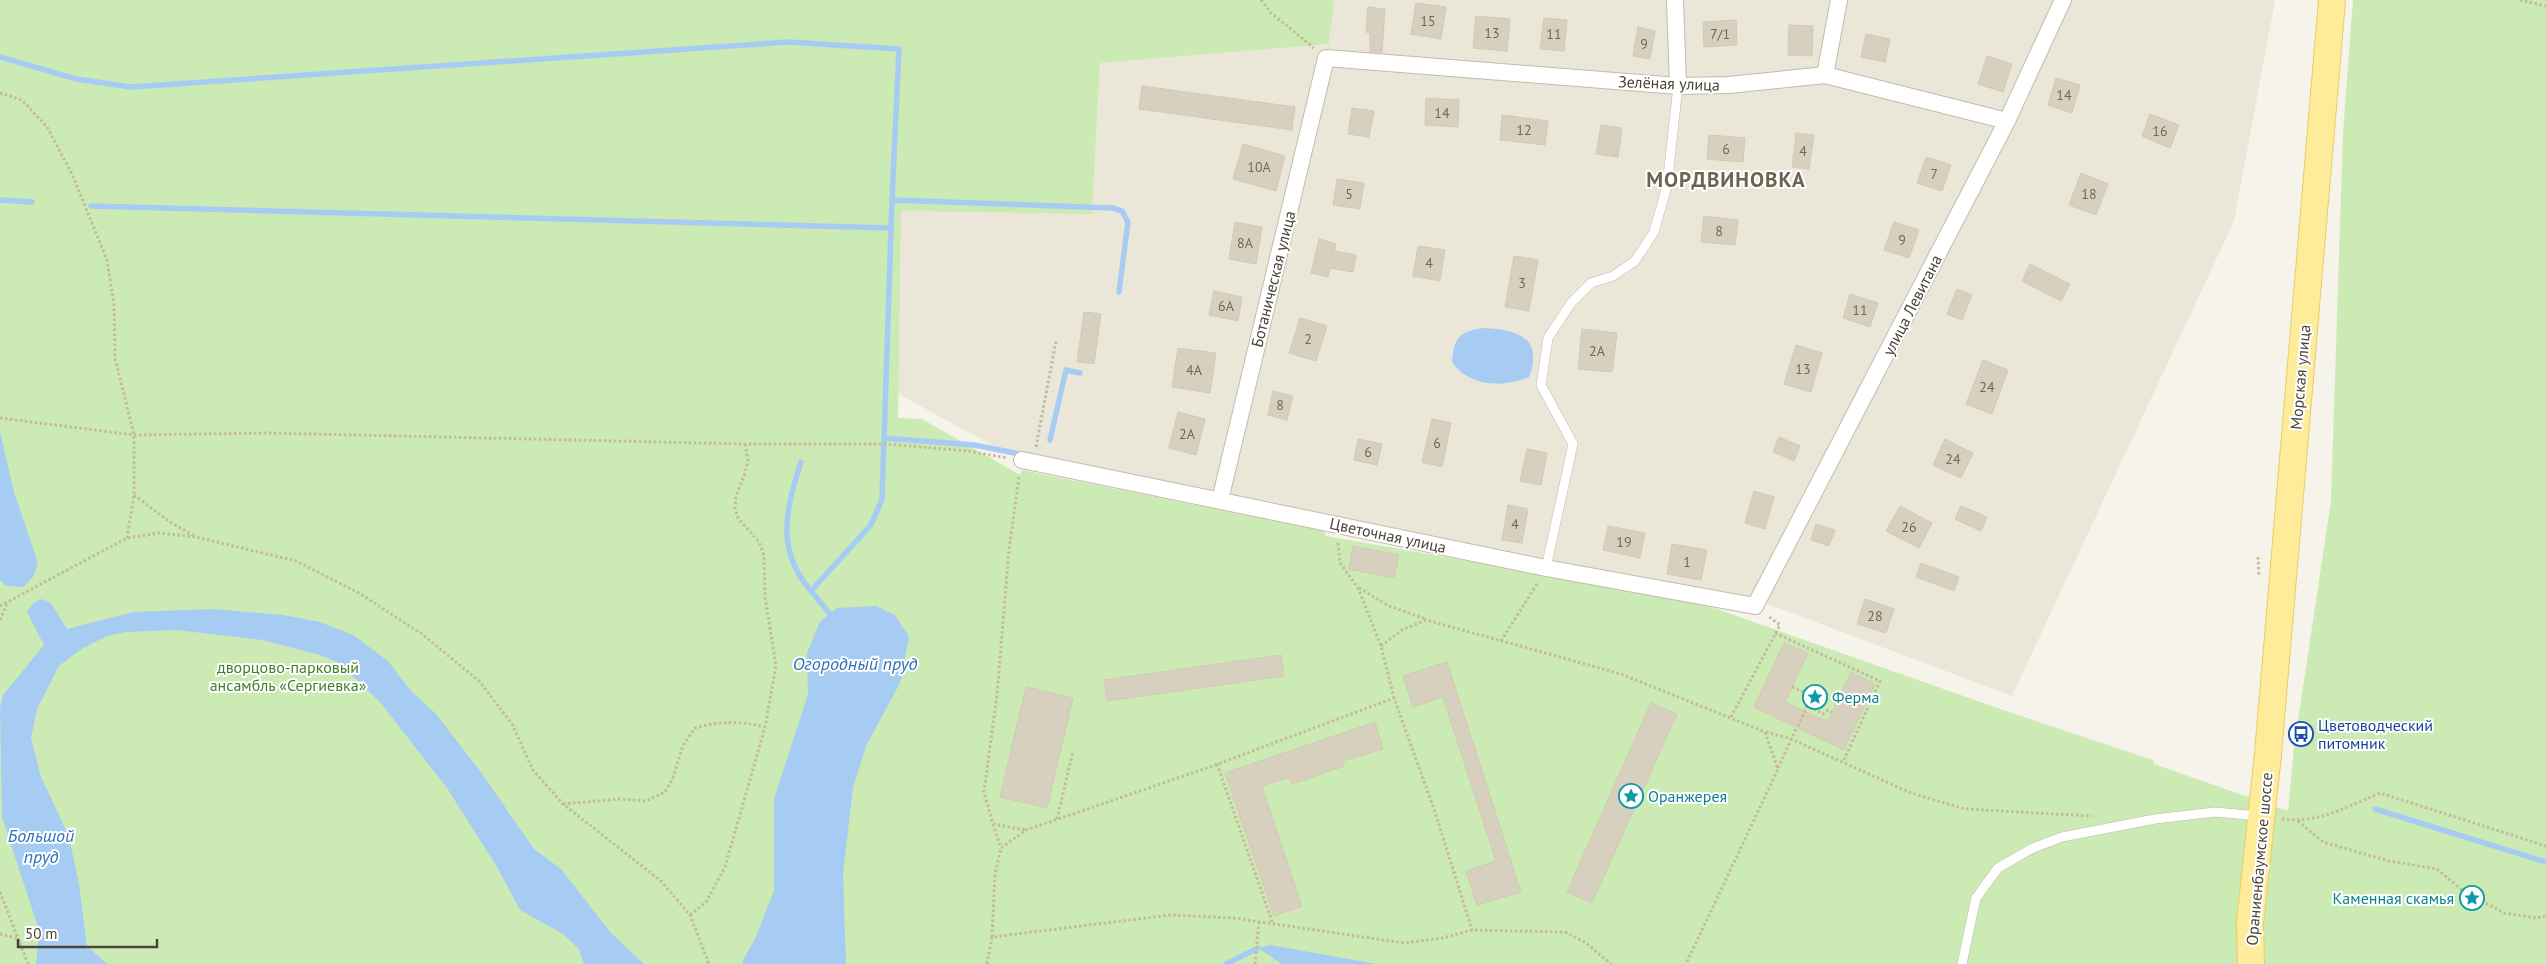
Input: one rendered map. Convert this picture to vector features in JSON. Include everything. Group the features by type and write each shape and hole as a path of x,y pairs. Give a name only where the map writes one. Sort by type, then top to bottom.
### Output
{"main road":[{"name":"Морская улица","path":"2268,754 2332,0"},
{"name":"Ораниенбаумское шоссе","path":"2252,964 2250,923 2268,754"}],"street":[{"path":"1675,0 1678,86"},
{"path":"1824,75 1840,0"},
{"name":"улица Левитана","path":"1756,606 2007,122 2063,0"},
{"name":"Зелёная улица","path":"1326,58 1678,86 1729,85 1824,75 2007,122"},
{"name":"Ботаническая улица","path":"1220,500 1326,58"},
{"name":"Цветочная улица","path":"1027,461 1335,524 1542,575 1756,606"}],"lane":[{"path":"1542,575 1572,444 1542,385 1548,338 1571,303 1591,283 1613,276 1635,261 1654,232 1667,186 1678,86"},
{"path":"1962,964 1976,898 1998,868 2032,848 2062,838 2155,819 2215,812 2262,816"}],"path":[{"path":"1261,0 1294,34 1326,58"},
{"path":"2520,0 2546,6"},
{"path":"0,93 22,100 47,127 87,209 106,260 114,304 115,358 134,435 134,495 127,538"},
{"path":"987,964 992,937 995,874 1001,848 987,810 984,792 997,695 1009,550 1027,461 1056,341"},
{"path":"0,418 134,435 269,433 745,444 886,444 968,451 1027,461"},
{"path":"690,915 706,902 725,867 764,727 776,666 765,597 764,555 759,542 738,518 735,508 736,496 746,474 748,460 745,444"},
{"path":"134,495 170,522 196,537"},
{"path":"1335,524 1340,563 1358,588 1381,646 1394,698 1435,812 1472,930"},
{"path":"0,606 127,538 159,533 196,537 296,561 359,593 422,634 479,681 512,724 533,770 564,804 661,882 690,915 709,963"},
{"path":"1501,641 1542,575"},
{"path":"1358,588 1389,606 1426,620 1621,674 1765,732 1791,739 1911,793 1965,810 2095,816"},
{"path":"0,620 7,603"},
{"path":"1731,717 1780,625 1756,606"},
{"path":"1381,646 1402,630 1426,620"},
{"path":"1775,633 1880,681 1843,762"},
{"path":"1792,687 1802,691 1805,696 1804,703 1807,706 1823,714 1828,710 1832,712"},
{"path":"1001,848 1026,830 1217,764 1394,698"},
{"path":"1686,964 1807,706"},
{"path":"564,804 619,799 646,801 665,792 673,778 683,745 694,728 726,721 764,727"},
{"path":"1765,732 1778,769"},
{"path":"1057,819 1073,751"},
{"path":"1217,764 1273,924"},
{"path":"2262,816 2298,821 2330,814 2380,793 2546,846"},
{"path":"2298,821 2322,842 2389,861 2437,869 2462,890 2504,913 2536,918 2546,916"},
{"path":"993,824 1026,830"},
{"path":"0,892 24,948 28,964"},
{"path":"992,937 1170,915 1233,918 1404,943 1443,938 1472,930 1565,932 1586,943 1611,964"},
{"path":"1255,964 1259,922"},
{"path":"0,934 16,938 24,948"}],"shaded area":[{"path":"1334,0 2275,0 2234,221 2012,696 1768,604 1010,455 897,393 901,211 1092,213 1100,63 1329,44"}],"green space":[{"name":"дворцово-парковый ансамбль «Сергиевка»","path":"0,0 1334,0 1329,44 1100,63 1092,214 901,211 898,418 922,419 1020,475 1022,470 1324,531 1326,536 1691,600 2006,711 2153,760 2154,764 2288,811 2294,747 2331,501 2343,133 2353,0 2546,0 2546,964 0,964"}],"water":[{"path":"1484,328 1507,331 1525,338 1530,344 1533,353 1533,363 1529,377 1509,383 1488,383 1477,381 1459,370 1452,362 1456,341 1469,331"},
{"path":"0,432 14,492 38,563 34,575 24,587 6,586 0,580"},
{"name":"Большой пруд","path":"42,599 51,603 67,629 134,612 213,609 283,615 320,622 353,635 388,661 411,691 436,714 480,771 534,849 561,869 611,933 644,964 584,964 579,949 563,934 520,910 497,867 447,788 380,702 339,663 320,655 262,640 177,630 126,632 107,636 83,648 59,666 37,709 31,738 41,777 68,834 79,883 87,946 107,964 36,964 39,930 2,817 0,708 3,695 44,645 27,612 33,603"},
{"name":"Огородный пруд","path":"876,606 895,615 909,637 900,683 867,744 853,787 843,874 846,964 743,964 743,960 755,939 774,891 774,799 808,694 807,653 820,622 837,608"},
{"path":"1270,945 1377,964 1282,964 1258,948"}],"building":[{"path":"1416,3 1446,7 1441,39 1411,34"},
{"path":"1368,7 1385,9 1382,52 1370,52 1370,33 1366,32"},
{"path":"1476,16 1510,19 1507,51 1473,48"},
{"path":"1544,18 1567,20 1564,51 1540,49"},
{"path":"1736,20 1737,45 1704,47 1703,22"},
{"path":"1789,25 1813,26 1812,56 1788,55"},
{"path":"1638,27 1655,31 1650,59 1633,56"},
{"path":"1866,34 1890,39 1885,62 1861,57"},
{"path":"1987,56 2012,64 2003,92 1978,84"},
{"path":"2056,78 2080,85 2072,113 2048,105"},
{"path":"1142,86 1295,107 1292,130 1139,109"},
{"path":"1426,98 1459,100 1458,127 1425,125"},
{"path":"1352,108 1374,111 1369,137 1348,134"},
{"path":"2150,114 2179,125 2170,148 2142,136"},
{"path":"1502,115 1548,121 1545,145 1500,140"},
{"path":"1601,125 1622,128 1618,157 1596,154"},
{"path":"1796,133 1814,135 1809,169 1792,167"},
{"path":"1709,135 1745,138 1743,162 1707,159"},
{"path":"1243,144 1285,156 1276,191 1233,179"},
{"path":"1926,157 1951,165 1942,191 1917,183"},
{"path":"2081,173 2108,184 2096,215 2069,205"},
{"path":"1337,179 1364,183 1360,209 1333,205"},
{"path":"1704,216 1738,220 1735,245 1701,242"},
{"path":"1235,222 1262,227 1256,264 1229,259"},
{"path":"1894,222 1919,230 1909,258 1884,250"},
{"path":"1319,239 1336,244 1334,251 1356,255 1353,272 1330,268 1328,277 1311,273"},
{"path":"1418,246 1445,250 1440,281 1413,276"},
{"path":"1514,256 1538,260 1529,311 1505,307"},
{"path":"2030,264 2070,284 2061,301 2022,281"},
{"path":"1957,289 1972,295 1962,320 1947,314"},
{"path":"1214,291 1242,297 1238,321 1209,315"},
{"path":"1850,294 1878,303 1870,327 1843,318"},
{"path":"1084,312 1101,314 1094,364 1077,362"},
{"path":"1300,318 1327,326 1316,361 1289,353"},
{"path":"1582,329 1617,333 1612,372 1578,369"},
{"path":"1796,345 1822,353 1811,392 1784,384"},
{"path":"1178,348 1216,353 1210,393 1172,387"},
{"path":"1983,360 2008,370 1992,414 1966,404"},
{"path":"1273,391 1293,396 1287,420 1268,415"},
{"path":"1178,412 1205,419 1196,455 1169,448"},
{"path":"1432,419 1451,423 1442,467 1422,462"},
{"path":"1779,437 1800,446 1794,461 1773,452"},
{"path":"1358,439 1382,444 1377,465 1354,460"},
{"path":"1945,439 1973,453 1961,478 1933,465"},
{"path":"1527,449 1547,453 1541,485 1520,481"},
{"path":"1754,491 1774,497 1765,529 1745,523"},
{"path":"1508,505 1528,509 1522,543 1502,540"},
{"path":"1900,506 1932,523 1919,548 1886,531"},
{"path":"1961,506 1987,517 1981,531 1955,519"},
{"path":"1816,524 1835,530 1829,546 1811,540"},
{"path":"1608,526 1645,533 1640,558 1603,550"},
{"path":"1672,544 1707,550 1701,580 1667,574"},
{"path":"1353,546 1399,555 1394,578 1349,569"},
{"path":"1921,563 1959,577 1954,591 1916,577"},
{"path":"1865,599 1894,609 1886,633 1857,624"},
{"path":"1784,643 1808,653 1785,702 1812,715 1828,721 1851,672 1875,684 1844,750 1754,707"},
{"path":"1281,655 1284,676 1107,701 1104,680"},
{"path":"1447,662 1521,892 1477,905 1466,871 1496,861 1443,697 1413,707 1403,676"},
{"path":"1026,687 1073,698 1047,808 1000,797"},
{"path":"1651,703 1677,714 1592,903 1567,892"},
{"path":"1375,722 1383,749 1343,761 1344,766 1292,784 1289,777 1262,786 1302,906 1274,916 1225,773"}],"waterway":[{"path":"0,57 76,79 131,87 788,42 899,49 892,200"},
{"path":"0,200 32,202"},
{"path":"830,614 811,591 870,526 882,500 892,200 1112,208 1122,211 1128,222 1119,292"},
{"path":"91,206 891,228"},
{"path":"1050,440 1066,370 1080,373"},
{"path":"884,438 974,445 1025,455"},
{"path":"801,462 788,513 788,545 792,560 800,576 811,591"},
{"path":"2375,809 2546,862"},
{"path":"1226,964 1258,948"}],"place":[{"name":"Ферма","path":"1815,697"},
{"name":"Цветоводческий питомник","path":"2301,734"},
{"name":"Оранжерея","path":"1631,796"},
{"name":"Каменная скамья","path":"2472,898"}],"district":[{"name":"МОРДВИНОВКА","path":"1726,179"}]}
